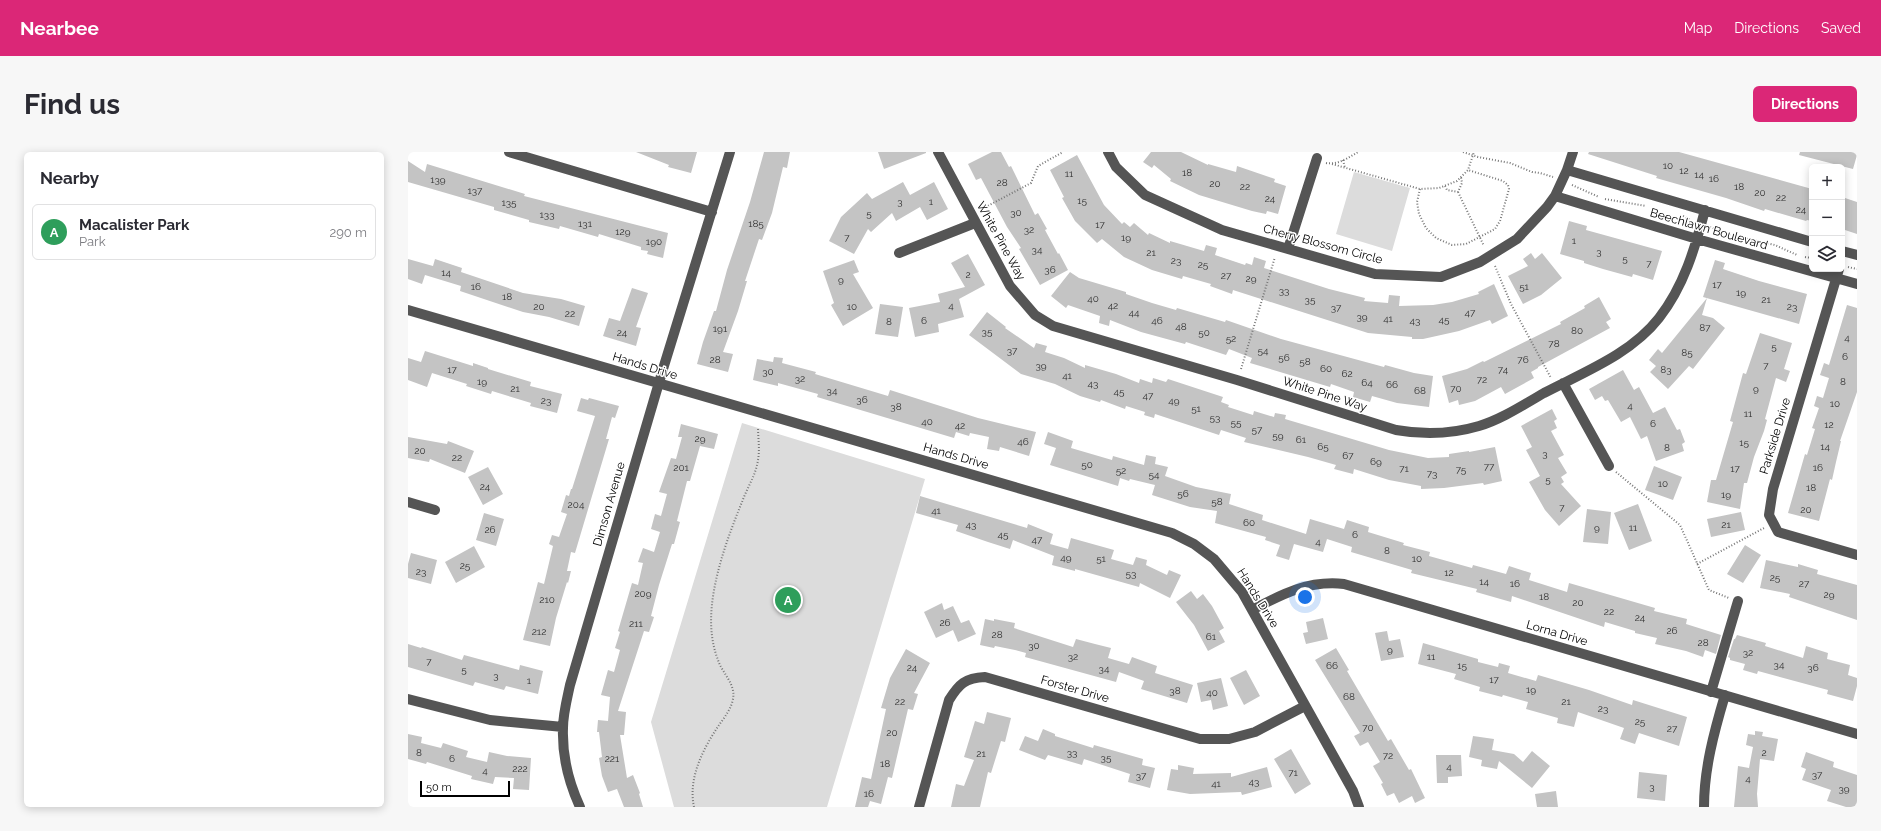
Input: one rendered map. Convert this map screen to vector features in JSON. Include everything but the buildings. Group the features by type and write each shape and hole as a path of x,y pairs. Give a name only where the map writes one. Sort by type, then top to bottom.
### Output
{"street":[{"path":"509,152 712,212"},
{"name":"Dimson Avenue","path":"580,807 570,781 564,748 563,727 570,685 659,383 730,152"},
{"name":"White Pine Way","path":"938,152 1010,286 1035,315 1053,326 1237,380 1396,430 1415,433 1456,431 1480,426 1503,416 1622,351 1642,337 1659,318 1674,296 1685,274 1705,210"},
{"name":"Cherry Blossom Circle","path":"1108,152 1116,167 1145,195 1222,230 1375,274 1434,276 1441,276 1480,262 1517,239 1547,207 1555,196 1563,181 1573,152"},
{"path":"1283,248 1316,160"},
{"name":"Beechlawn Boulevard","path":"1567,170 1809,241"},
{"name":"Beechlawn Boulevard","path":"1555,196 1697,239 1838,274 1857,284"},
{"path":"899,253 973,219"},
{"path":"1845,254 1857,256"},
{"name":"Parkside Drive","path":"1773,523 1769,515 1773,489 1838,274"},
{"name":"Hands Drive","path":"408,310 1172,533 1194,544 1214,558 1229,574 1252,610 1354,791 1360,807"},
{"path":"1560,385 1609,466"},
{"path":"408,502 435,510"},
{"path":"1773,523 1778,532 1857,555"},
{"name":"Lorna Drive","path":"1252,610 1291,590 1306,585 1320,583 1344,584 1857,734"},
{"path":"1712,692 1738,601"},
{"name":"Forster Drive","path":"919,807 949,700 958,686 971,678 984,677 1200,739 1229,739 1255,732 1305,706"},
{"path":"1704,807 1704,788 1708,760 1725,695"},
{"path":"408,699 490,720 563,727"}],"path":[{"path":"973,219 1031,183 1038,166 1063,152"},
{"path":"1332,164 1358,152"},
{"path":"1463,152 1473,156 1510,163 1532,172 1540,173 1563,181 1601,198 1650,206"},
{"path":"1316,160 1420,189 1439,188 1457,181 1468,170 1474,152"},
{"path":"1343,160 1345,168"},
{"path":"1420,189 1417,202 1419,214 1426,228 1436,238 1452,245 1466,244 1495,229 1500,221 1509,189 1508,184 1503,181 1468,170"},
{"path":"1461,177 1462,183 1458,192 1490,256 1511,304 1560,385"},
{"path":"1445,186 1447,190 1458,192"},
{"path":"1682,216 1735,236 1775,244 1802,257 1809,258"},
{"path":"1237,380 1283,248"},
{"path":"694,807 692,790 695,773 702,754 727,712 733,697 733,689 721,668 714,648 712,634 712,602 717,579 733,527 756,470 758,459 758,427"},
{"path":"1609,466 1680,525 1709,590 1738,601"},
{"path":"1697,564 1773,523"}],"shaded area":[{"path":"1354,172 1410,188 1392,251 1336,234"},
{"path":"742,423 925,479 827,807 674,807 651,722"}],"place":[{"name":"Macalister Park","path":"788,600"}]}
